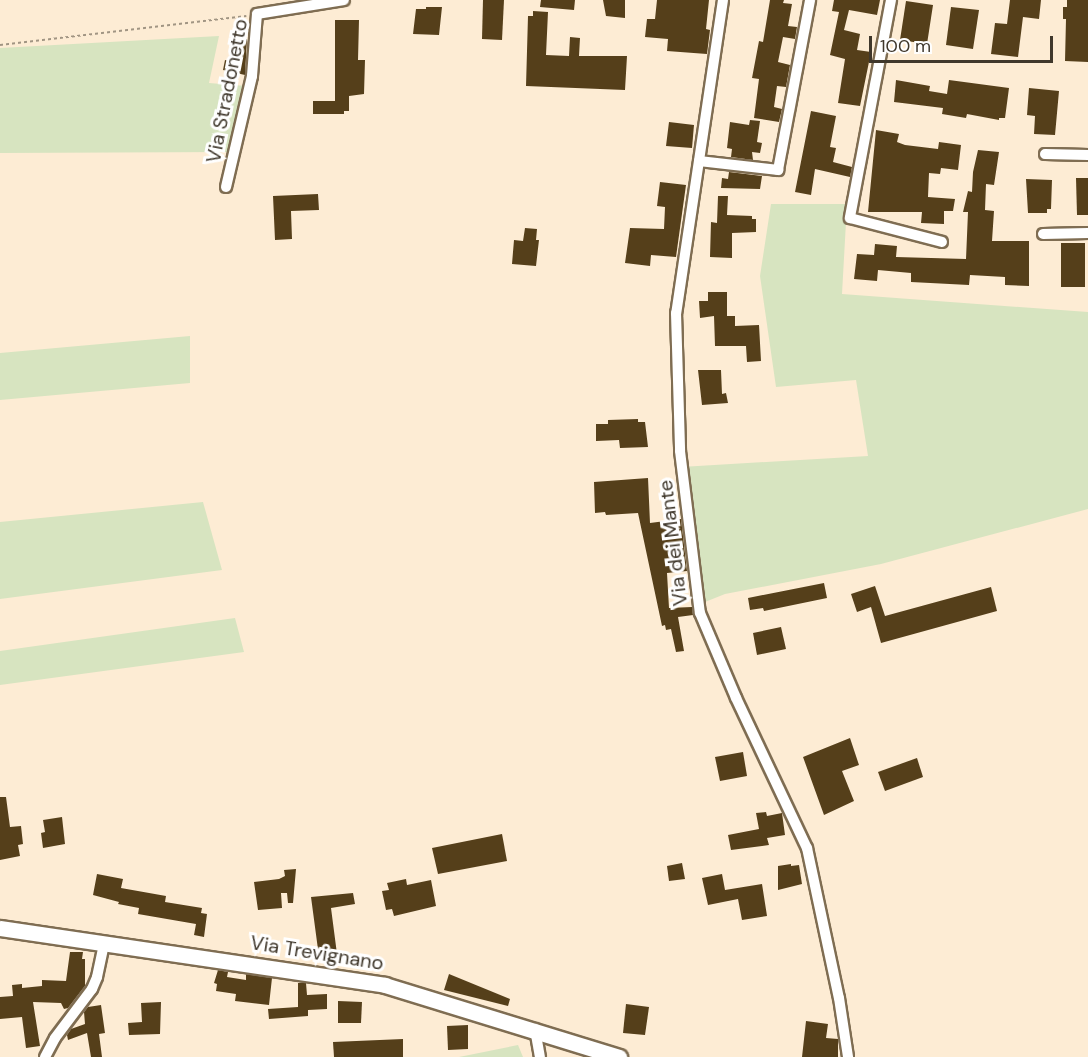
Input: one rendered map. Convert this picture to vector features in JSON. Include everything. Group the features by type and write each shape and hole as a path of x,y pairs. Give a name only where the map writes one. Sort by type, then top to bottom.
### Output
{"main road":[{"name":"Via Trevignano","path":"0,928 366,981 535,1029 619,1057"}],"street":[{"name":"Via Stradonetto","path":"226,187 252,76 257,14 344,0"},
{"name":"Via dei Mante","path":"723,0 676,313 680,451 700,613 736,698 807,849 839,998 848,1057"},
{"path":"699,162 778,170 810,0"},
{"path":"891,0 850,218 942,242"},
{"path":"1045,154 1088,156"},
{"path":"1043,234 1088,233"},
{"path":"45,1057 55,1038 92,989 104,943"},
{"path":"535,1029 540,1057"}],"path":[{"path":"0,45 257,14"}],"green space":[{"path":"219,36 209,83 246,86 231,152 0,153 0,48"},
{"path":"771,204 847,204 842,294 1088,312 1088,509 881,564 725,594 700,604 681,467 868,456 856,380 776,387 760,276"},
{"path":"190,336 190,383 0,400 0,353"},
{"path":"203,502 222,570 0,599 0,522"},
{"path":"235,618 244,652 0,685 0,651"},
{"path":"518,1045 523,1057 459,1057"}],"building":[{"path":"483,0 504,0 502,40 482,39"},
{"path":"541,0 575,0 574,10 540,7"},
{"path":"603,0 625,0 625,18 606,16"},
{"path":"657,0 709,0 706,29 710,30 707,54 667,51 668,39 645,37 647,19 655,19"},
{"path":"770,0 784,0 783,3 792,4 788,26 797,27 795,39 783,37 778,62 790,65 786,87 777,86 774,107 782,109 779,122 754,118 759,79 752,78 759,41 763,42"},
{"path":"834,0 880,0 877,15 849,10 844,30 860,34 857,50 871,52 860,106 838,103 845,59 830,55 839,12 832,11"},
{"path":"1010,0 1041,0 1039,19 1023,17 1018,57 991,54 995,23 1007,24"},
{"path":"1067,0 1088,0 1088,62 1065,61 1066,19 1063,19 1063,7 1067,7"},
{"path":"906,1 933,5 927,44 900,40"},
{"path":"426,7 442,7 439,35 413,34 416,9 426,9"},
{"path":"951,7 979,10 973,49 946,45"},
{"path":"533,11 548,12 546,55 569,56 570,37 580,38 579,56 627,56 625,90 526,86 528,16 533,16"},
{"path":"335,20 359,20 358,60 365,60 364,94 349,96 349,111 344,111 344,114 313,114 313,101 335,101"},
{"path":"243,38 247,39 245,75 223,70 225,60 237,63"},
{"path":"896,80 930,86 929,91 947,94 949,80 1009,88 1005,118 999,118 999,120 967,114 966,118 942,114 943,108 894,102"},
{"path":"1029,88 1059,91 1055,135 1034,134 1035,116 1027,115"},
{"path":"811,111 836,116 830,147 836,148 833,162 852,167 850,177 815,169 811,195 795,192"},
{"path":"750,120 760,121 757,142 762,143 760,153 752,152 753,160 731,157 732,149 727,148 730,122 749,125"},
{"path":"669,122 694,125 692,148 666,146"},
{"path":"876,130 899,134 897,142 905,145 938,149 939,142 961,145 958,170 941,168 940,174 929,173 928,197 955,199 953,211 944,211 944,224 921,223 922,212 868,212"},
{"path":"978,150 999,152 994,185 986,184 985,210 994,211 992,241 1029,241 1029,286 1005,285 1005,277 970,275 969,285 911,282 911,273 878,270 877,281 854,279 857,254 874,255 875,244 897,246 896,257 966,259 968,212 963,212 968,191 972,192 973,172"},
{"path":"729,172 762,176 760,189 721,188 722,178 728,179"},
{"path":"1076,178 1088,178 1088,215 1077,215"},
{"path":"1026,179 1052,180 1051,209 1047,209 1047,213 1028,213"},
{"path":"660,182 686,185 676,257 651,255 650,266 625,263 630,228 664,229 665,207 657,206"},
{"path":"318,194 319,210 291,211 292,239 275,240 273,196"},
{"path":"718,196 728,196 727,215 752,216 752,219 756,219 756,232 732,233 732,258 710,257 711,222 717,223"},
{"path":"525,228 537,229 536,240 539,240 536,266 512,264 514,240 523,241"},
{"path":"1061,243 1085,243 1085,287 1061,287"},
{"path":"708,292 727,292 727,316 735,316 735,326 759,325 761,361 747,362 746,346 715,346 714,316 700,318 699,301 708,301"},
{"path":"698,370 721,370 722,394 726,393 728,403 702,405"},
{"path":"638,419 638,422 645,422 648,447 620,448 619,440 596,441 596,424 608,424 608,420"},
{"path":"648,478 650,523 681,519 687,571 667,573 669,608 692,607 693,615 678,617 684,651 676,652 671,629 666,630 665,625 662,626 638,513 606,515 605,512 595,513 594,482"},
{"path":"824,583 827,598 764,611 763,608 750,610 748,598"},
{"path":"875,586 885,616 991,587 997,611 881,643 871,607 857,612 851,594"},
{"path":"781,627 786,649 757,655 753,633"},
{"path":"850,738 859,765 842,771 854,801 824,815 803,757"},
{"path":"743,752 747,776 720,781 715,757"},
{"path":"917,758 923,777 885,791 878,772"},
{"path":"0,797 6,797 10,827 21,826 23,844 18,845 20,856 0,860"},
{"path":"766,812 767,816 782,813 785,835 767,838 769,845 731,850 728,835 759,829 756,813"},
{"path":"62,817 65,844 43,848 41,833 45,832 43,820"},
{"path":"502,834 507,861 438,874 432,848"},
{"path":"682,863 685,879 669,881 667,866"},
{"path":"791,864 791,866 799,865 802,884 778,890 778,866"},
{"path":"296,869 293,903 288,903 287,893 281,893 282,908 258,910 254,882 279,879 285,876 284,870"},
{"path":"97,874 123,879 121,888 166,896 165,902 202,908 201,913 207,914 204,937 194,935 196,924 138,914 139,908 118,904 119,902 93,895"},
{"path":"722,874 725,890 762,884 767,916 742,920 738,899 708,905 702,878"},
{"path":"406,879 407,885 431,880 436,906 394,916 392,909 386,910 382,891 389,890 387,883"},
{"path":"353,893 355,904 331,908 337,954 319,957 311,897"},
{"path":"70,952 83,952 85,986 68,1008 64,1009 61,1003 33,1002 40,1046 26,1048 22,1017 0,1019 0,997 13,996 12,985 22,984 22,988 42,986 42,980 66,981"},
{"path":"218,970 228,972 227,977 246,980 246,974 272,978 269,1005 235,1001 236,994 216,991 217,984 214,983"},
{"path":"449,974 510,999 508,1006 444,990"},
{"path":"298,983 306,983 307,995 327,994 327,1009 308,1010 308,1016 269,1019 268,1009 298,1007"},
{"path":"338,1001 362,1002 361,1023 338,1023"},
{"path":"161,1002 160,1034 129,1035 128,1023 142,1022 141,1003"},
{"path":"626,1004 649,1007 645,1035 623,1033"},
{"path":"101,1005 105,1033 99,1034 102,1057 91,1057 87,1033 68,1040 67,1035 71,1029 85,1024 84,1012 88,1007"},
{"path":"806,1021 828,1024 826,1038 838,1039 838,1057 802,1057"},
{"path":"468,1025 468,1049 448,1050 447,1026"},
{"path":"403,1039 403,1057 334,1057 333,1042"}]}
